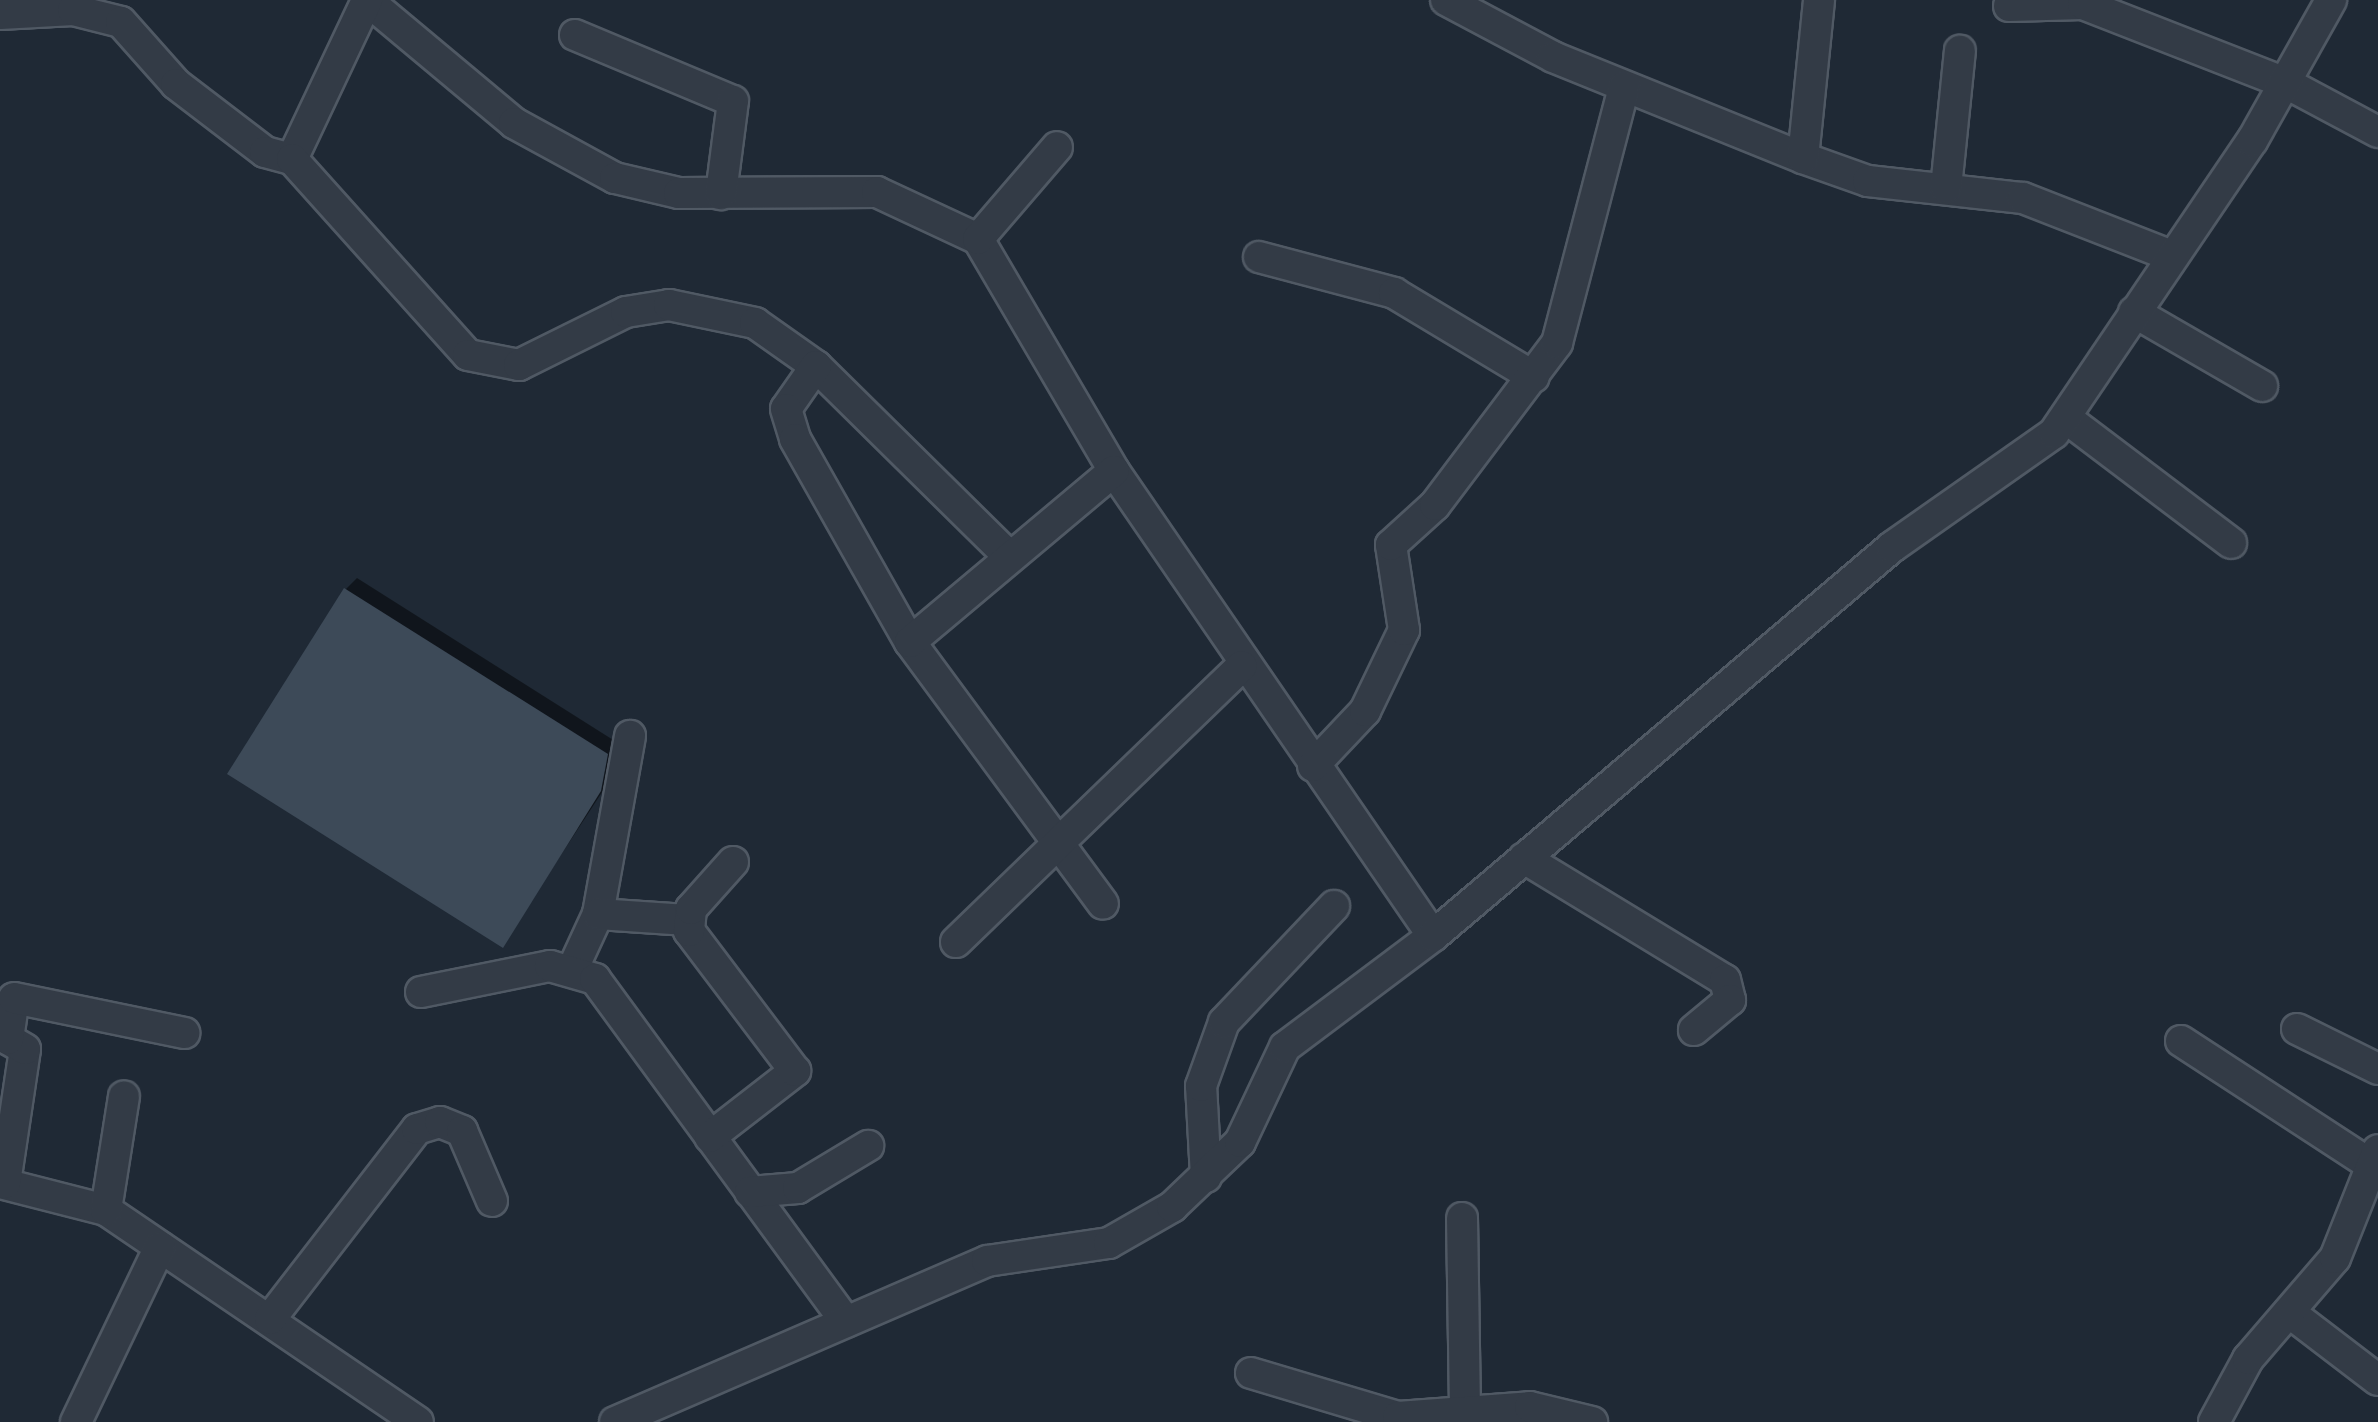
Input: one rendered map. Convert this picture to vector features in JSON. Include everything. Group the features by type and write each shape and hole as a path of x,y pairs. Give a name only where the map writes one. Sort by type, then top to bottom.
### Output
{"street":[{"path":"292,159 367,0 499,112 572,158 648,191 877,192 978,239 1114,472 1242,666 1433,936"},
{"path":"1446,0 1624,88 1868,181 2023,198 2167,254"},
{"path":"1803,158 1819,0"},
{"path":"616,1422 988,1261 1035,1252 1083,1250 1137,1231 1206,1177 1240,1142 1285,1047 1433,936 1892,548 2024,461 2066,418 2167,254 2288,84 2331,0"},
{"path":"2028,2 2083,4 2288,84 2378,132"},
{"path":"0,14 73,10 122,22 176,84 265,152 292,159 468,355 519,365 626,312 669,305 755,323 816,366 1008,556"},
{"path":"576,35 733,102 721,194"},
{"path":"1946,188 1960,51"},
{"path":"1313,766 1365,712 1404,630 1390,546 1436,505 1534,377 1572,308 1624,88"},
{"path":"978,239 1056,148"},
{"path":"1258,258 1394,293 1534,377"},
{"path":"2134,312 2262,386"},
{"path":"816,366 790,397 788,420 910,642 1060,839 1103,904"},
{"path":"2066,418 2232,542"},
{"path":"910,642 1008,556 1114,472"},
{"path":"956,942 1242,666"},
{"path":"574,966 598,914 630,736"},
{"path":"1524,858 1725,980 1730,1000 1694,1030"},
{"path":"687,920 733,862"},
{"path":"1206,1177 1201,1086 1218,1034 1250,988 1334,906"},
{"path":"598,914 687,920"},
{"path":"687,920 727,990 795,1071 710,1137"},
{"path":"421,992 574,966 595,979 846,1322"},
{"path":"184,1033 14,998 8,1040 25,1049 2,1183 106,1210 418,1422"},
{"path":"2297,1029 2378,1069"},
{"path":"2181,1041 2374,1158 2335,1258 2289,1312 2214,1422"},
{"path":"106,1210 124,1096"},
{"path":"270,1319 417,1128 440,1122 462,1131 492,1201"},
{"path":"750,1192 798,1188 868,1146"},
{"path":"1462,1218 1465,1406"},
{"path":"76,1422 160,1247"},
{"path":"2289,1312 2378,1380"},
{"path":"1252,1373 1399,1420 1465,1406 1592,1422"}],"building":[{"path":"344,588 608,754 601,791 503,948 227,774"}]}
